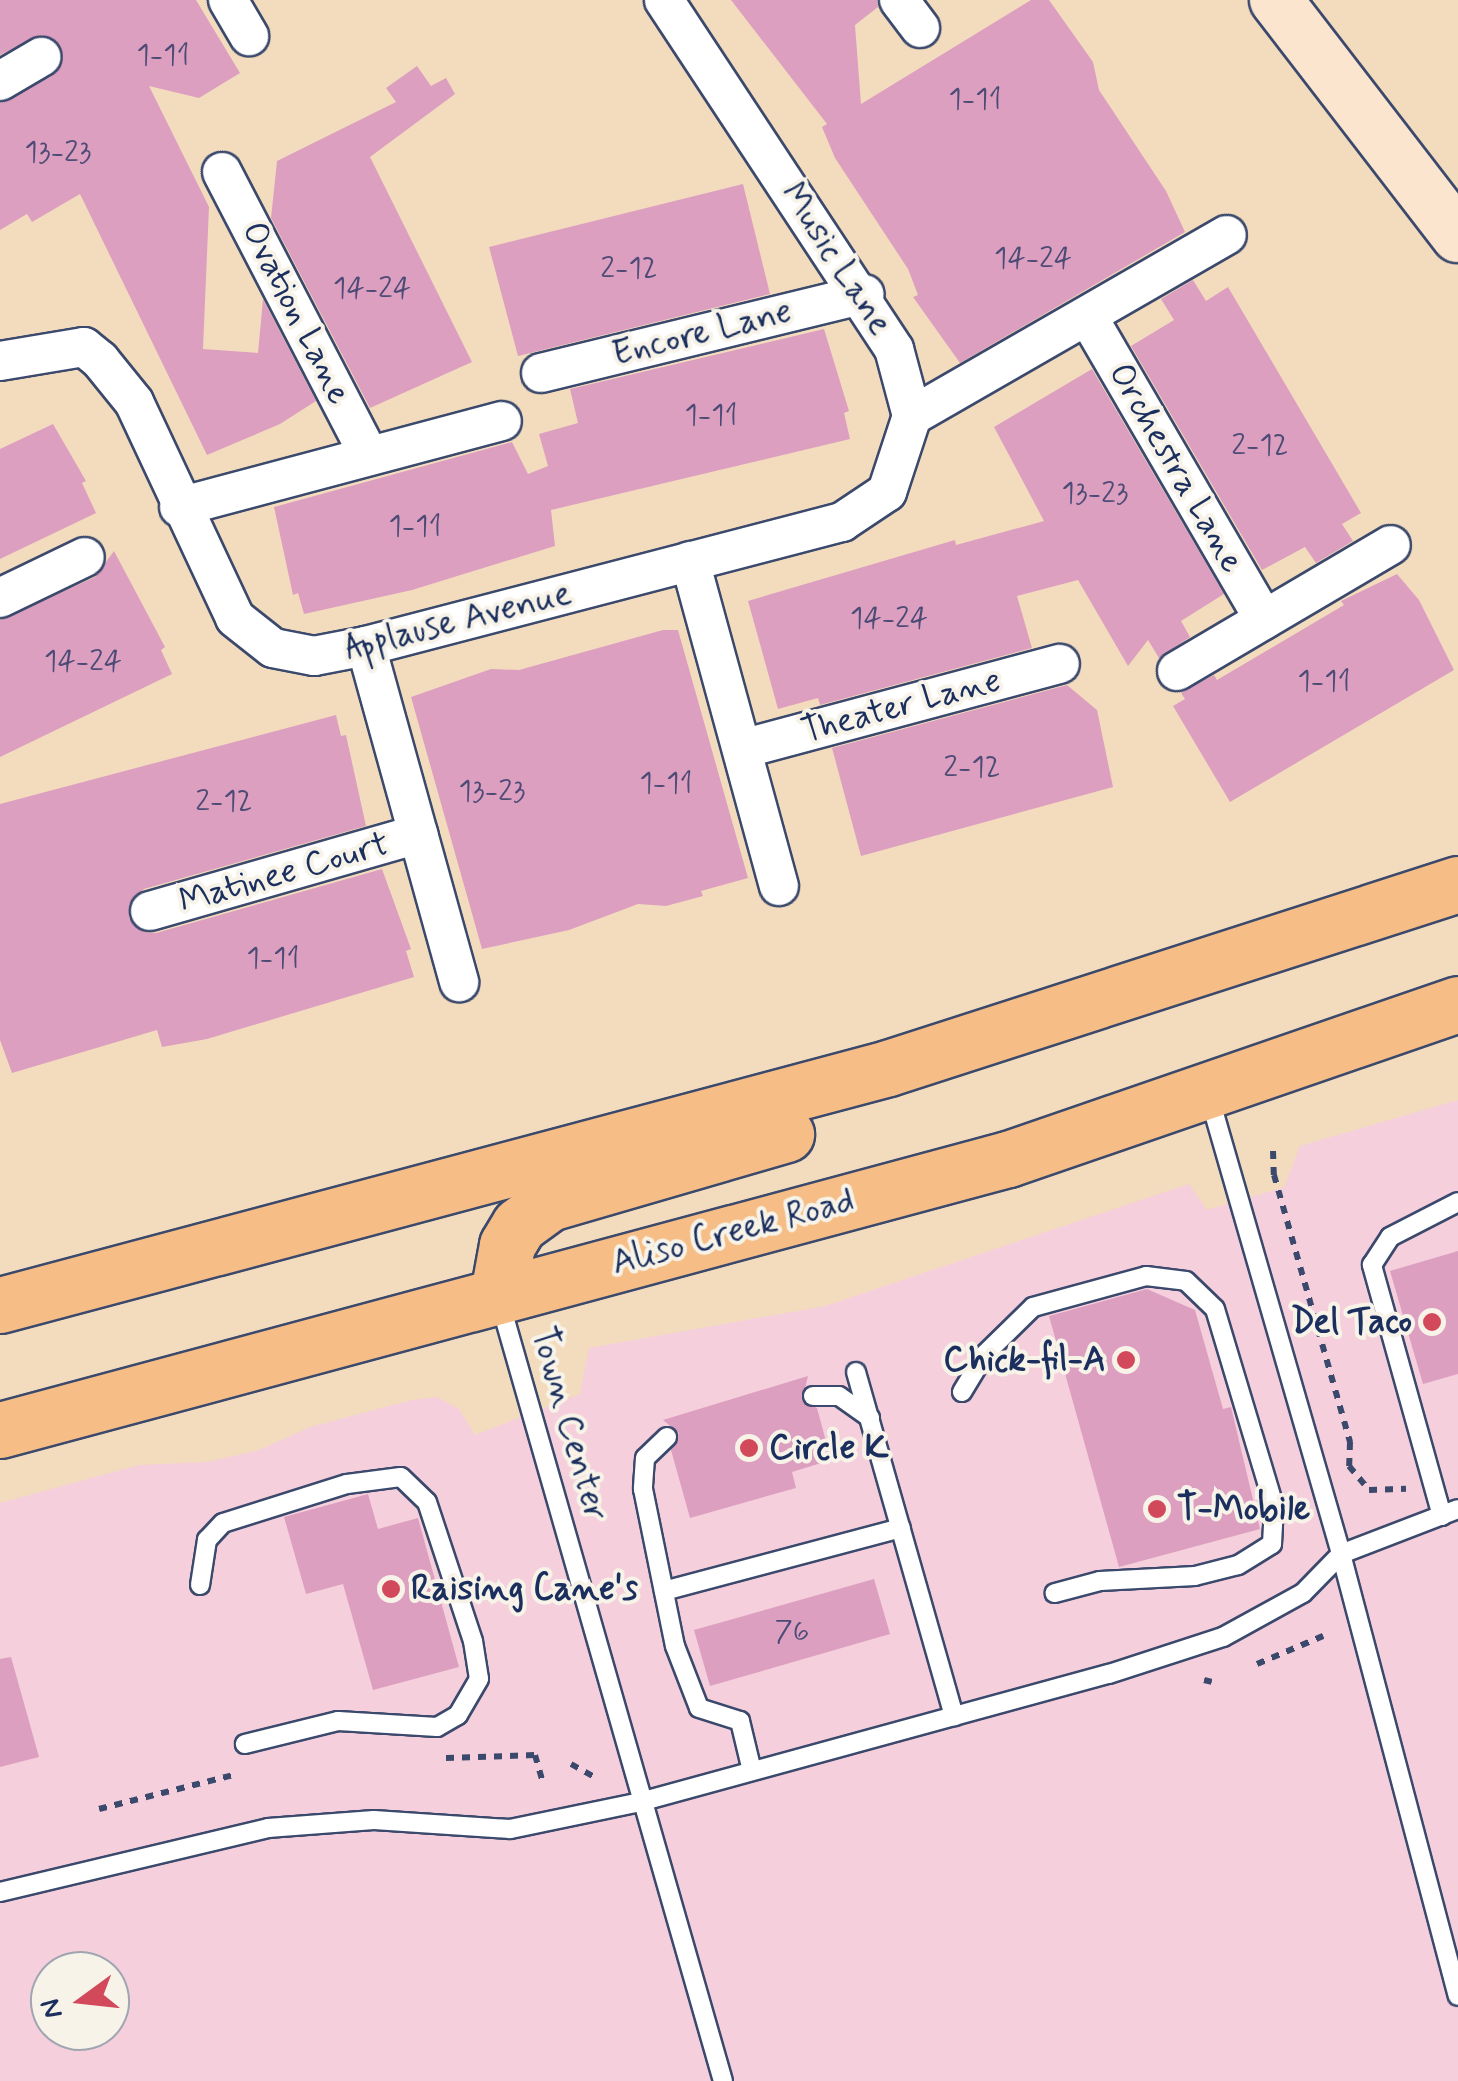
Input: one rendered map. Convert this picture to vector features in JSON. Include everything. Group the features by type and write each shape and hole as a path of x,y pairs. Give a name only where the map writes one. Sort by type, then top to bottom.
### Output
{"main road":[{"path":"1276,0 1458,236"},
{"path":"0,1305 888,1068 1458,884"},
{"name":"Aliso Creek Road","path":"0,1430 1008,1159 1458,1004"},
{"path":"498,1294 507,1246 519,1226 549,1203 881,1106 888,1068"}],"street":[{"path":"228,0 249,36"},
{"name":"Music Lane","path":"664,0 864,294 894,349 912,416"},
{"path":"0,81 41,57"},
{"name":"Ovation Lane","path":"222,172 369,455"},
{"path":"912,416 1228,235"},
{"name":"Encore Lane","path":"540,372 864,294"},
{"name":"Orchestra Lane","path":"1088,318 1264,619"},
{"name":"Applause Avenue","path":"0,361 84,347 100,360 134,402 179,506 235,618 273,648 314,656 366,646 842,522 887,492 912,416"},
{"path":"179,506 502,421"},
{"path":"1176,671 1392,545"},
{"path":"0,598 85,557"},
{"path":"690,560 779,886"},
{"name":"Matinee Court","path":"366,646 459,982"},
{"name":"Theater Lane","path":"742,749 1060,664"},
{"name":"Matinee Court","path":"150,911 418,834"}],"lane":[{"path":"1207,1089 1341,1554 1458,1996"},
{"path":"0,1892 268,1828 374,1820 510,1828 640,1802 1223,1637 1303,1593 1341,1554 1450,1512 1372,1265 1390,1237 1458,1202"},
{"path":"962,1392 985,1354 1034,1307 1146,1276 1186,1281 1215,1309 1274,1506 1272,1544 1238,1565 1195,1576 1100,1580 1056,1593"},
{"name":"Town Center","path":"498,1294 640,1802 723,2081"},
{"path":"856,1372 954,1716"},
{"path":"813,1396 839,1396 870,1418"},
{"path":"667,1436 645,1458 642,1490 690,1695 700,1708 740,1721 752,1771"},
{"path":"200,1585 207,1540 223,1522 347,1484 401,1478 427,1502 474,1641 479,1680 458,1715 437,1727 338,1720 284,1729 245,1744"},
{"path":"664,1591 901,1528"}],"path":[{"path":"1274,1151 1274,1175 1350,1442 1349,1466 1369,1490 1417,1487"},
{"path":"1257,1664 1323,1636"},
{"path":"425,1757 498,1761 535,1755 543,1782"},
{"path":"99,1809 252,1770"}],"shaded area":[{"path":"1458,1100 1458,2081 0,2081 0,1503 139,1465 207,1462 259,1450 310,1427 412,1400 437,1397 459,1409 475,1435 580,1394 589,1348 825,1306 1189,1184 1207,1210 1284,1187 1300,1146"}],"building":[{"path":"0,0 196,0 240,73 199,98 149,86 209,207 203,349 258,353 263,299 316,401 280,424 207,455 80,194 32,222 27,214 0,230 0,103 52,76 63,58 60,45 42,35 0,55"},
{"path":"731,0 877,0 878,7 855,25 861,104 1031,0 1049,0 1093,62 1099,90 1166,191 1185,232 960,363 913,297 918,295 908,269 835,158 822,127 827,124"},
{"path":"417,66 431,86 446,78 455,94 370,157 472,362 370,408 271,218 277,161 396,102 386,88"},
{"path":"743,184 770,294 518,356 489,247"},
{"path":"1193,280 1206,301 1228,287 1361,513 1342,524 1353,541 1316,563 1305,547 1262,570 1131,346 1174,320 1161,299"},
{"path":"824,329 849,411 844,413 850,439 551,510 555,546 412,590 304,614 298,593 293,595 274,507 512,442 528,474 548,466 539,434 578,423 570,389"},
{"path":"1092,369 1224,594 1181,621 1190,637 1159,658 1148,640 1128,666 1078,580 1017,596 1032,648 820,705 818,698 778,709 748,601 955,540 956,545 1044,521 994,427"},
{"path":"53,424 86,481 82,483 96,513 0,559 0,449"},
{"path":"114,551 165,647 161,650 172,674 0,757 0,620 95,577"},
{"path":"1397,574 1419,600 1454,670 1230,802 1173,706 1185,699 1181,693 1214,675 1217,680 1344,605 1341,601"},
{"path":"663,630 678,630 748,878 666,906 638,904 569,930 482,949 411,697 491,669 519,670"},
{"path":"1067,685 1097,710 1113,787 861,856 832,748"},
{"path":"336,715 341,736 346,735 366,826 144,889 129,905 129,918 144,932 156,933 382,869 411,949 406,951 414,977 207,1039 162,1047 157,1030 12,1073 0,1040 0,804"},
{"name":"Del Taco","path":"1458,1251 1458,1374 1423,1384 1390,1271"},
{"path":"1147,1289 1195,1310 1223,1409 1231,1407 1260,1529 1119,1567 1049,1316"},
{"name":"Circle K","path":"808,1376 802,1401 817,1408 831,1460 792,1472 796,1488 690,1518 671,1450 679,1433 663,1420"},
{"name":"Raising Cane's","path":"368,1494 378,1529 418,1518 459,1667 373,1690 343,1584 306,1594 284,1517"},
{"path":"874,1579 890,1634 710,1686 694,1630"},
{"path":"11,1657 39,1757 0,1767 0,1659"}],"place":[{"name":"Del Taco","path":"1432,1322"},
{"name":"Chick-fil-A","path":"1126,1360"},
{"name":"Circle K","path":"749,1448"},
{"name":"T-Mobile","path":"1157,1509"},
{"name":"Raising Cane's","path":"391,1589"}]}
